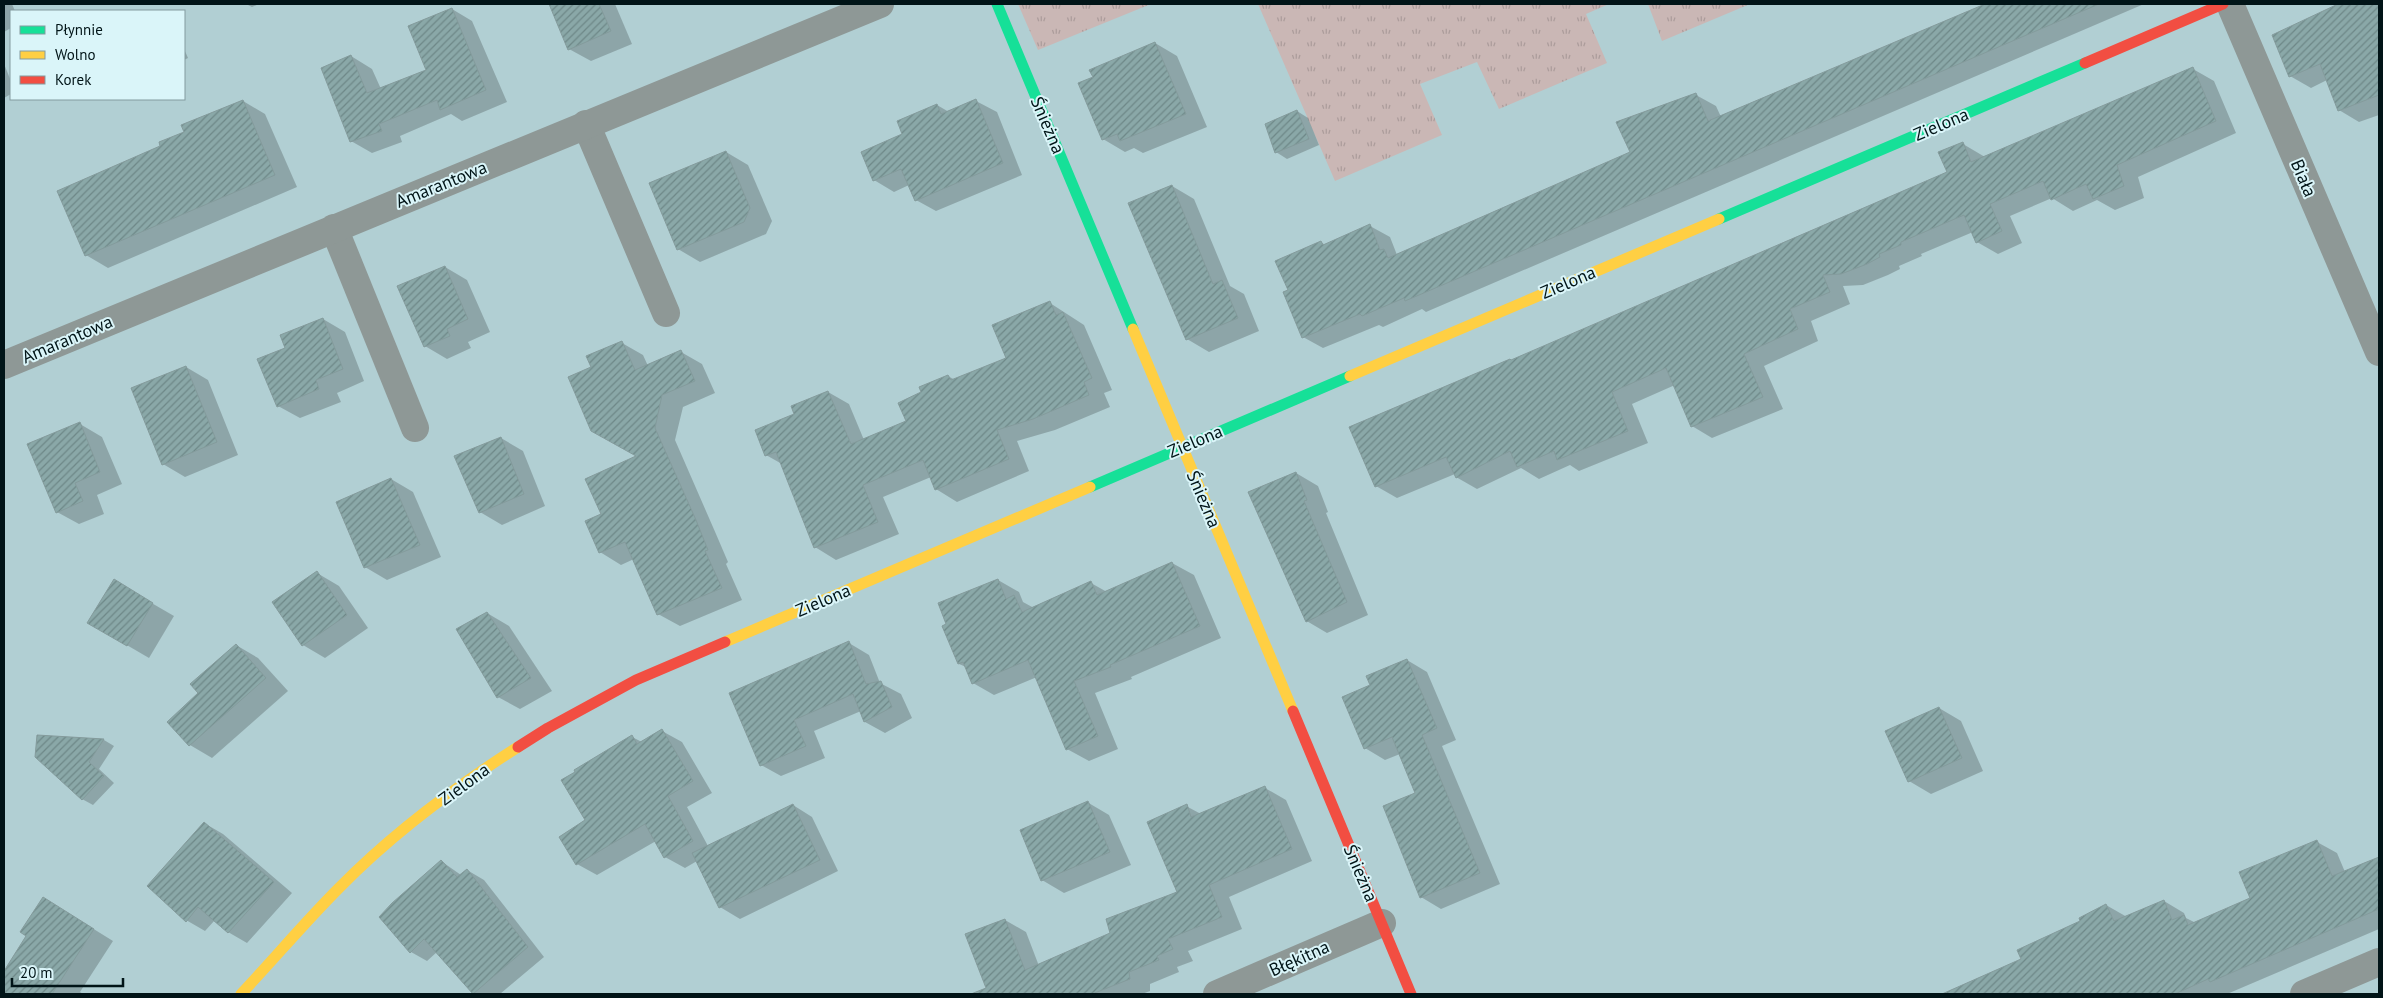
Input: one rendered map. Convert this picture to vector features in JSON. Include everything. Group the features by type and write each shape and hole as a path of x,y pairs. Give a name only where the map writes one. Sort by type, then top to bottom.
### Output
{"street":[{"name":"Amarantowa","path":"4,365 880,4"},
{"name":"Śnieżna","path":"997,4 1411,994"},
{"name":"Zielona","path":"241,994 340,887 399,834 471,776 548,728 645,676 1181,446 2223,4"},
{"name":"Biała","path":"2230,4 2379,352"},
{"path":"586,124 666,313"},
{"path":"334,228 415,428"},
{"name":"Błękitna","path":"1217,994 1382,922"},
{"path":"2304,994 2379,962"}],"green space":[{"path":"1018,4 1151,4 1038,50"},
{"path":"1258,4 1609,4 1586,14 1607,63 1499,109 1477,62 1420,84 1442,135 1335,181"},
{"path":"1648,4 1750,4 1662,41"}],"building":[{"path":"549,4 599,4 611,31 568,50"},
{"path":"1985,4 2099,4 1405,301 1404,298 1302,338 1283,292 1288,290 1275,261 1321,241 1323,245 1370,224 1380,250 1384,249 1388,258 1630,152 1616,122 1696,93 1708,121"},
{"path":"2338,4 2379,4 2379,95 2338,111 2320,64 2289,77 2272,35"},
{"path":"452,8 486,90 440,110 437,100 379,124 382,131 350,142 321,68 351,55 367,93 426,70 408,26"},
{"path":"1155,42 1186,114 1120,141 1117,134 1102,140 1078,83 1093,77 1089,70"},
{"path":"2193,67 2216,121 2117,165 2124,186 2093,199 2086,184 2051,200 2043,181 1990,204 2002,231 1976,243 1964,215 1901,242 1901,245 1879,254 1880,257 1867,264 1841,274 1823,275 1830,292 1790,309 1798,329 1744,354 1763,397 1691,427 1666,368 1612,392 1628,431 1557,460 1554,451 1517,467 1510,451 1456,478 1446,457 1375,487 1349,427 1511,360 1947,172 1938,152 1963,142 1971,162"},
{"path":"976,99 1003,163 915,201 901,169 873,181 861,152 902,134 897,121 937,104 941,114"},
{"path":"243,100 275,175 85,256 57,191 160,146 159,142 184,132 181,125"},
{"path":"1297,110 1309,139 1275,153 1265,124"},
{"path":"726,151 750,208 744,222 677,250 649,183"},
{"path":"1172,185 1213,284 1222,280 1238,318 1186,340 1128,203"},
{"path":"445,266 468,319 447,329 450,336 424,347 397,286"},
{"path":"1050,301 1056,315 1063,312 1092,378 1084,382 1089,395 1033,419 997,430 1009,459 935,490 923,460 863,485 878,522 814,548 776,452 765,456 755,430 794,414 791,406 828,391 851,444 906,421 898,403 921,392 919,387 948,375 951,380 1006,358 992,325"},
{"path":"323,318 343,369 316,380 319,389 277,407 257,359 285,348 280,335"},
{"path":"622,341 635,370 681,350 695,381 662,395 655,428 696,520 708,550 705,551 722,588 657,615 625,542 599,553 585,521 601,514 585,479 636,456 591,431 568,377 591,367 586,356"},
{"path":"186,366 217,442 162,465 131,388"},
{"path":"80,422 100,472 75,483 83,501 56,513 27,444"},
{"path":"501,437 524,494 479,513 454,456"},
{"path":"1296,472 1307,500 1304,501 1347,602 1306,622 1248,492"},
{"path":"391,478 420,545 364,568 336,502"},
{"path":"1172,562 1200,626 1110,665 1111,667 1074,681 1098,736 1066,750 1028,660 972,684 963,662 958,664 942,626 946,624 938,603 998,579 1006,599 1014,595 1022,612 1091,581 1097,595"},
{"path":"317,571 347,615 302,646 272,602"},
{"path":"114,579 153,603 127,646 87,623"},
{"path":"487,612 531,678 497,698 456,629"},
{"path":"849,641 866,684 881,681 892,707 864,722 853,694 794,720 806,746 760,766 729,693"},
{"path":"236,644 266,678 189,746 167,722 198,693 190,684"},
{"path":"1407,659 1437,728 1422,735 1480,873 1420,898 1383,806 1415,793 1392,737 1364,749 1342,697 1370,685 1366,676"},
{"path":"1939,707 1962,758 1908,782 1885,731"},
{"path":"662,729 693,781 668,796 693,841 664,858 645,824 576,865 559,837 585,820 561,780 632,735 637,744"},
{"path":"37,735 104,739 89,762 104,776 82,800 35,757"},
{"path":"1265,786 1292,849 1209,885 1222,917 1168,939 1173,949 1157,956 1159,960 1129,972 1130,979 1092,994 971,994 986,988 965,934 1005,919 1025,970 1110,933 1106,919 1177,892 1147,822 1187,804 1191,817"},
{"path":"1088,801 1110,852 1041,881 1020,830"},
{"path":"793,804 820,860 719,908 692,853"},
{"path":"204,822 274,882 228,933 198,907 186,922 147,886"},
{"path":"2317,840 2332,876 2379,857 2379,909 2210,982 2208,979 2175,994 1942,994 2021,959 2017,950 2080,921 2079,918 2106,904 2114,921 2164,900 2172,920 2184,915 2188,925 2250,898 2239,872"},
{"path":"441,860 457,877 467,869 528,947 473,994 424,939 410,953 379,917 392,903"},
{"path":"43,897 94,929 52,994 4,994 4,971 26,936 20,932"}],"traffic: fast":[{"path":"997,4 1133,329"},
{"path":"1719,219 2085,63"},
{"path":"1090,487 1350,376"}],"traffic: slow":[{"path":"1350,376 1719,219"},
{"path":"1133,329 1293,711"},
{"path":"725,642 1090,487"},
{"path":"241,994 326,901 380,849 425,812 471,778 518,747"}],"traffic: jam":[{"path":"2085,63 2223,4"},
{"path":"518,747 548,728 636,680 725,642"},
{"path":"1293,711 1411,994"}]}
